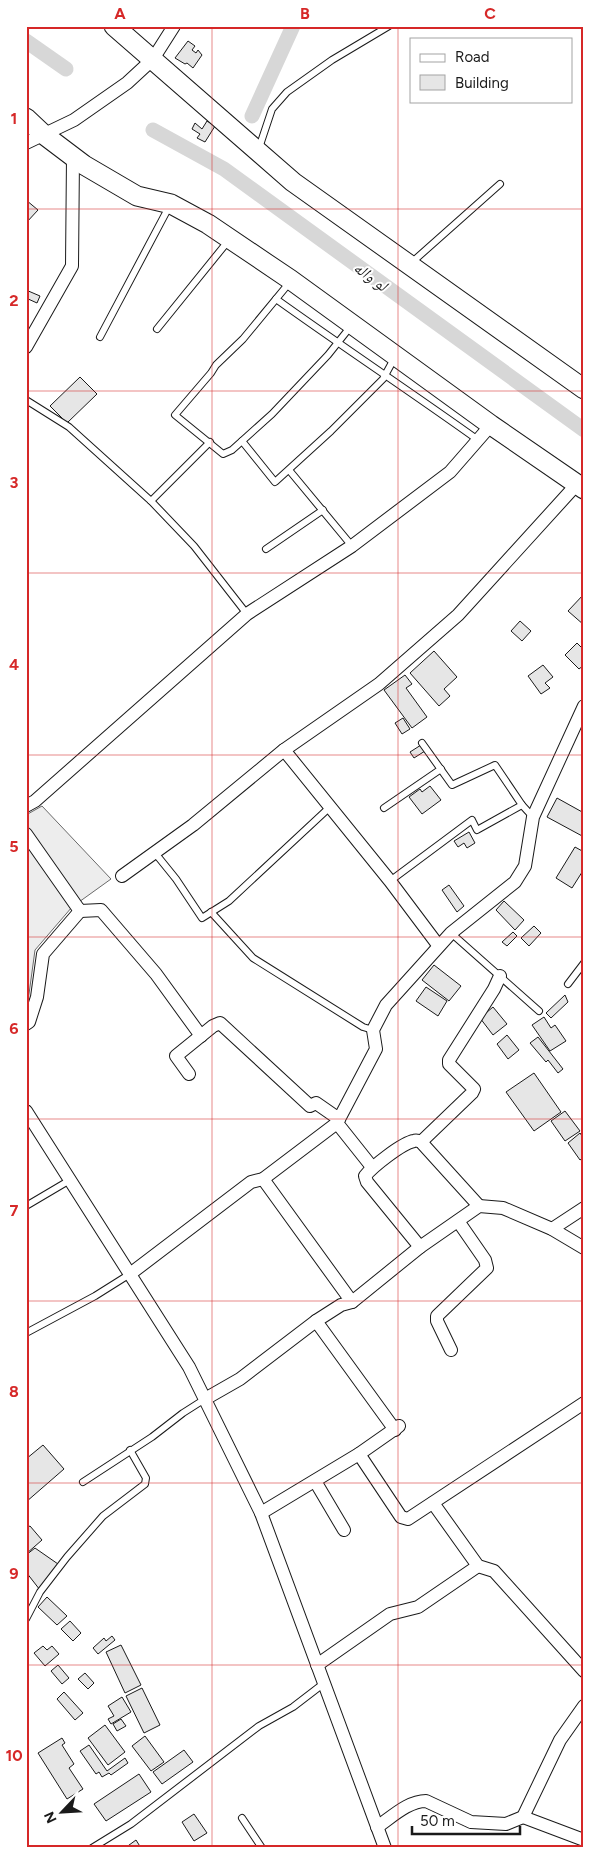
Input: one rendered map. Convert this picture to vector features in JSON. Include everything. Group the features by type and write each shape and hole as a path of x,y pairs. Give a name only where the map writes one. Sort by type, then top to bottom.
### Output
{"street":[{"path":"114,26 293,182 584,389"},
{"path":"34,138 82,114 127,83 153,59 174,26"},
{"path":"26,118 34,138 73,156 137,196 170,204 208,224 291,280 352,326 580,487 458,615 379,684 284,750 193,826 122,876"},
{"path":"26,347 72,266 73,156"},
{"path":"26,806 35,801 247,614 352,546 450,472 491,425"},
{"path":"130,1274 251,1182 263,1179 338,1121 376,1049 374,1030 386,1006 438,945 515,882 525,866 533,817 584,706"},
{"path":"284,750 390,881 438,945"},
{"path":"26,834 80,911"},
{"path":"26,1024 29,1022 37,997 43,954 80,911 101,910 156,974 201,1036"},
{"path":"422,1142 472,1094 474,1089 449,1064 449,1060 494,989 500,976"},
{"path":"189,1074 176,1056 217,1023 220,1023 310,1106 316,1103 338,1121 372,1167"},
{"path":"26,1111 189,1368 261,1513 385,1848"},
{"path":"420,1247 367,1182 365,1176 372,1167 407,1143 415,1140 422,1142 479,1206"},
{"path":"263,1179 352,1302"},
{"path":"205,1399 240,1379 316,1321 341,1305 352,1302 420,1247 479,1206 503,1208 552,1229 584,1248"},
{"path":"552,1229 584,1208"},
{"path":"452,1350 436,1321 437,1316 487,1268 485,1260 458,1221"},
{"path":"261,1513 397,1428 316,1321"},
{"path":"358,1454 401,1517 408,1519 584,1403"},
{"path":"315,1480 344,1530"},
{"path":"433,1503 478,1566 494,1571 584,1671"},
{"path":"317,1665 390,1614 418,1607 478,1566"},
{"path":"377,1827 418,1801 426,1801 471,1822 506,1824 523,1817 560,1740 584,1706"},
{"path":"523,1817 584,1840"}],"lane":[{"path":"258,152 272,109 287,92 332,60 389,26"},
{"path":"410,265 500,184"},
{"path":"100,337 170,204"},
{"path":"157,329 230,239"},
{"path":"291,280 243,339 216,365 212,373 175,415 223,454 232,450 272,414 328,355 352,326"},
{"path":"276,299 478,440"},
{"path":"242,441 275,482 331,432 386,374 396,356"},
{"path":"26,400 70,427 150,501 194,546 247,614"},
{"path":"150,501 210,442"},
{"path":"289,470 352,546"},
{"path":"266,549 323,510"},
{"path":"422,743 452,785 495,764 522,805 533,817"},
{"path":"384,808 440,769"},
{"path":"390,881 472,820 477,830 522,805"},
{"path":"155,853 176,879 202,918 236,895 330,807"},
{"path":"211,912 253,958 363,1027 374,1030"},
{"path":"451,933 539,1011"},
{"path":"568,984 584,963"},
{"path":"26,1206 70,1180"},
{"path":"26,1333 95,1296 130,1274"},
{"path":"83,1482 152,1437 183,1412 205,1399"},
{"path":"26,1619 40,1592 67,1557 103,1516 145,1484 146,1478 130,1450"},
{"path":"92,1848 131,1824 259,1726 293,1707 323,1684"},
{"path":"242,1818 262,1848"}],"shaded area":[{"path":"42,806 111,879 72,907 35,950 26,1016 26,815"}],"building":[{"path":"188,41 195,46 192,50 196,53 198,50 202,55 193,68 175,58"},
{"path":"207,121 215,126 205,142 197,138 200,134 192,129 195,123 202,129"},
{"path":"26,200 38,210 26,223"},
{"path":"26,290 40,296 37,303 26,298"},
{"path":"80,377 97,394 67,423 50,406"},
{"path":"584,594 584,625 568,611"},
{"path":"520,621 531,631 522,641 511,631"},
{"path":"577,643 584,650 584,665 579,669 565,655"},
{"path":"434,651 457,677 444,689 450,696 439,706 410,673"},
{"path":"543,665 553,677 545,683 550,688 541,694 528,676"},
{"path":"405,675 412,684 406,688 427,717 412,728 384,690"},
{"path":"403,718 410,729 402,734 395,723"},
{"path":"421,745 425,751 414,758 410,752"},
{"path":"430,786 441,800 422,814 409,797 420,789 422,792"},
{"path":"557,798 584,813 584,837 547,817"},
{"path":"469,832 475,843 467,848 464,843 458,847 454,841"},
{"path":"575,847 584,852 584,869 572,888 556,878"},
{"path":"449,885 464,906 457,912 442,890"},
{"path":"504,901 524,920 515,930 496,910"},
{"path":"534,926 541,933 529,946 521,938"},
{"path":"513,932 517,936 507,946 502,942"},
{"path":"434,965 461,986 449,1001 422,980"},
{"path":"426,987 447,1001 438,1016 416,1001"},
{"path":"565,995 568,1002 551,1018 546,1013"},
{"path":"493,1007 507,1024 493,1035 480,1018"},
{"path":"544,1017 551,1028 555,1025 566,1041 550,1051 532,1025"},
{"path":"507,1035 519,1050 508,1059 497,1044"},
{"path":"538,1037 563,1069 558,1073 548,1060 546,1062 530,1043"},
{"path":"534,1073 561,1112 534,1131 506,1092"},
{"path":"565,1111 580,1131 565,1141 551,1121"},
{"path":"580,1133 584,1139 584,1157 580,1160 568,1143"},
{"path":"43,1445 64,1469 26,1502 26,1459"},
{"path":"30,1526 42,1540 26,1554 26,1528"},
{"path":"35,1548 58,1564 40,1590 26,1572 26,1555"},
{"path":"47,1597 67,1616 57,1625 38,1607"},
{"path":"70,1621 81,1633 73,1641 61,1629"},
{"path":"112,1636 115,1640 98,1654 93,1648 104,1638 106,1641"},
{"path":"121,1645 141,1685 125,1693 106,1652"},
{"path":"43,1646 47,1650 52,1646 59,1654 45,1666 34,1653"},
{"path":"58,1665 69,1678 62,1684 51,1671"},
{"path":"85,1673 94,1683 88,1689 78,1679"},
{"path":"142,1688 160,1725 144,1733 126,1696"},
{"path":"64,1692 83,1713 75,1720 57,1699"},
{"path":"122,1697 131,1712 111,1724 108,1719 114,1716 108,1706"},
{"path":"121,1719 126,1726 117,1731 113,1724"},
{"path":"105,1725 125,1752 108,1765 88,1738"},
{"path":"145,1736 164,1762 151,1771 132,1746"},
{"path":"62,1738 65,1743 62,1745 74,1764 69,1768 83,1789 67,1799 38,1753"},
{"path":"89,1745 107,1771 125,1758 128,1763 111,1775 109,1773 102,1777 99,1772 96,1774 80,1751"},
{"path":"184,1750 193,1762 162,1784 153,1772"},
{"path":"139,1774 151,1792 106,1821 94,1804"},
{"path":"194,1814 207,1833 194,1841 182,1822"},
{"path":"136,1840 141,1848 125,1848"}],"waterway":[{"path":"252,116 293,26"},
{"name":"لو واله","path":"26,41 66,69"},
{"name":"لو واله","path":"153,130 224,169 584,430"}]}
